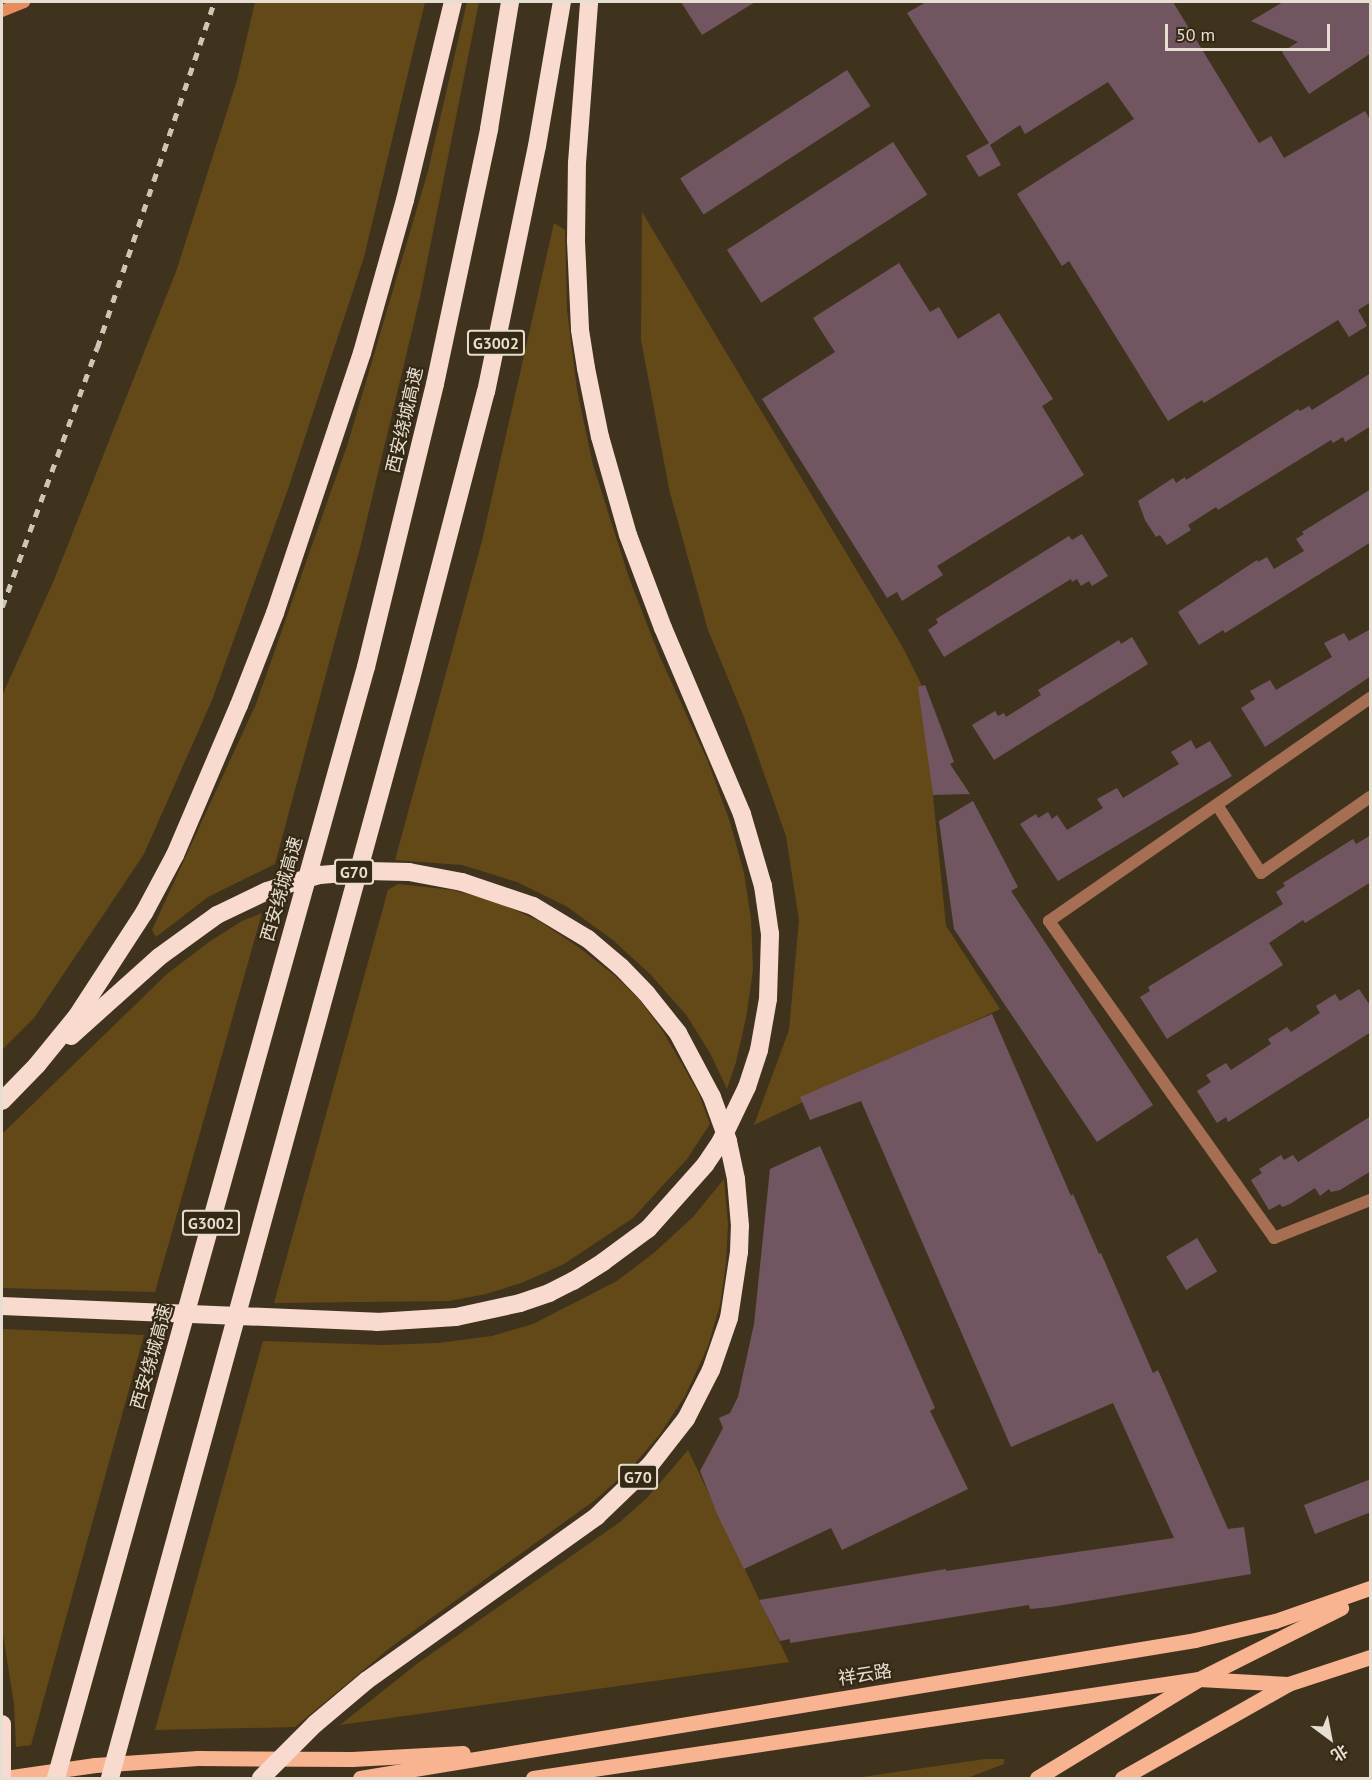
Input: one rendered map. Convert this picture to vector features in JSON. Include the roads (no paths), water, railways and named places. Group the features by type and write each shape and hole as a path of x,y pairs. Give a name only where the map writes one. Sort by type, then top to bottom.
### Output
{"highway":[{"path":"37,1065 76,1016 144,913 179,845 240,705 275,613 362,353 405,200 453,2"},
{"name":"西安绕城高速","path":"56,1779 366,667 435,384 489,129 510,2"},
{"name":"G3002","path":"110,1779 411,679 486,392 537,146 562,2"},
{"path":"2,1306 377,1323 456,1317 520,1303 573,1281 648,1229 705,1166 747,1087 759,1050 768,999 770,955 763,886 742,814 663,628 628,535 600,437 585,358 576,241 578,153 590,2"},
{"name":"G70","path":"2,1101 37,1065 159,957 218,915 267,891 320,875 387,871 434,876 506,894 533,906 588,939 621,967 647,994 678,1034 712,1097 728,1142 735,1179 740,1252 729,1318 711,1370 686,1419 650,1465 597,1516 366,1681 315,1724 261,1779"},
{"path":"2,1724 3,1779"}],"main road":[{"path":"1037,1779 1199,1679 1371,1591"},
{"name":"祥云路","path":"360,1779 1195,1640 1275,1621 1371,1591"},
{"path":"1122,1779 1288,1684 1371,1658"},
{"path":"533,1779 1001,1706 1199,1679 1288,1684"},
{"path":"3,1779 95,1765 198,1758 352,1759 538,1749"}],"street":[{"path":"2,11 24,2"},
{"path":"1371,698 1049,921 1274,1238 1371,1200"},
{"path":"1217,805 1261,873 1371,797"}],"railway":[{"path":"2,607 97,348 214,2"}]}
